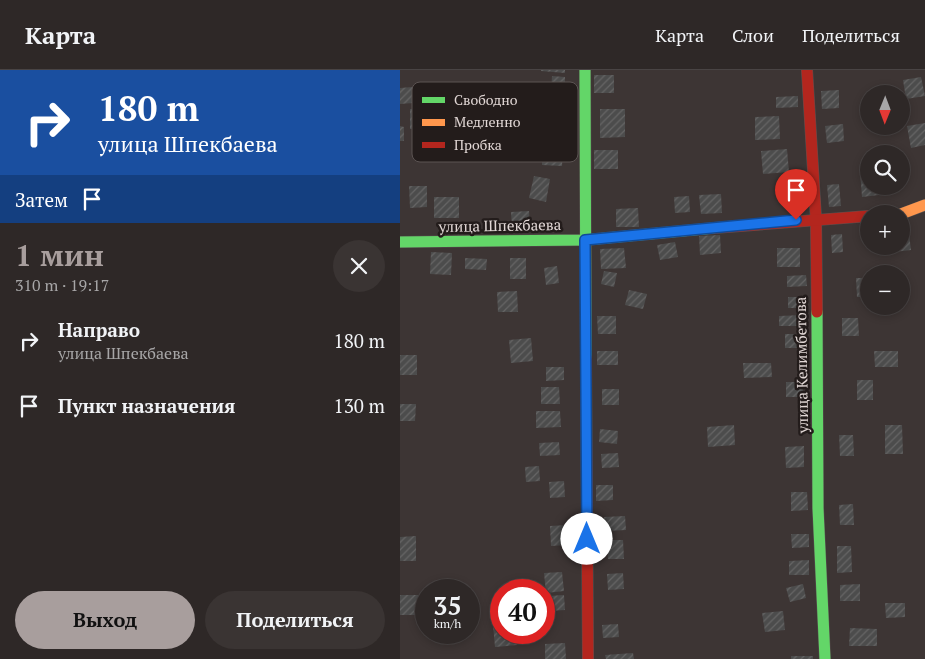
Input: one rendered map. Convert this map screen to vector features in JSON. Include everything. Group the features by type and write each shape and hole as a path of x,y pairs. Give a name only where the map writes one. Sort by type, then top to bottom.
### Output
{"street":[{"path":"585,70 588,659"},
{"name":"улица Келимбетова","path":"807,70 816,218 818,508 825,659"},
{"path":"910,211 925,205"},
{"name":"улица Шпекбаева","path":"400,242 585,240 816,218 860,216"}],"building":[{"path":"565,70 565,73 541,71"},
{"path":"594,75 614,75 614,93 594,93"},
{"path":"552,76 565,77 565,82 552,82"},
{"path":"921,77 925,96 910,98 910,85 904,85 903,80"},
{"path":"412,87 412,103 400,104 400,88"},
{"path":"839,90 839,108 822,109 821,91"},
{"path":"798,96 798,107 776,108 776,97"},
{"path":"410,109 412,109 412,129 410,129"},
{"path":"600,109 625,109 625,137 600,138"},
{"path":"779,116 780,139 755,140 755,117"},
{"path":"925,123 925,145 911,148 909,135 910,126"},
{"path":"843,124 844,141 827,143 825,126"},
{"path":"400,126 404,127 404,141 400,141"},
{"path":"787,149 789,172 763,174 761,151"},
{"path":"594,150 618,150 618,169 594,169"},
{"path":"542,162 562,162 562,166 542,165"},
{"path":"534,176 550,179 546,202 529,198"},
{"path":"839,184 841,206 829,207 827,185"},
{"path":"409,186 427,186 427,207 410,208"},
{"path":"802,187 804,207 790,208 788,189"},
{"path":"721,194 722,213 701,214 699,195"},
{"path":"862,195 879,195 862,197"},
{"path":"689,196 690,212 675,213 674,197"},
{"path":"434,197 459,197 459,218 434,218"},
{"path":"638,208 639,227 616,227 616,209"},
{"path":"529,211 530,226 512,228 511,212"},
{"path":"842,234 843,252 832,253 831,235"},
{"path":"720,235 721,253 700,255 699,236"},
{"path":"675,242 678,257 660,260 657,245"},
{"path":"624,248 626,268 601,269 600,249"},
{"path":"777,248 800,248 800,267 777,267"},
{"path":"431,252 452,253 451,275 430,274"},
{"path":"465,258 487,259 486,270 465,269"},
{"path":"510,258 526,258 526,279 510,279"},
{"path":"557,266 559,283 546,285 544,268"},
{"path":"604,271 617,273 614,287 601,284"},
{"path":"806,275 807,286 787,287 787,276"},
{"path":"856,278 860,278 860,297 857,297"},
{"path":"629,290 647,294 643,309 625,305"},
{"path":"517,291 518,312 498,312 497,292"},
{"path":"788,297 805,297 805,308 788,308"},
{"path":"803,315 803,326 779,326 779,316"},
{"path":"597,316 616,316 616,334 598,334"},
{"path":"842,318 858,318 859,336 842,336"},
{"path":"785,334 800,334 801,348 785,348"},
{"path":"531,338 533,361 511,363 509,340"},
{"path":"597,351 618,351 618,365 597,365"},
{"path":"874,351 898,351 898,367 875,367"},
{"path":"400,355 417,355 417,375 400,375"},
{"path":"743,363 771,363 772,377 744,378"},
{"path":"546,367 564,367 564,380 546,381"},
{"path":"857,380 873,380 873,400 857,400"},
{"path":"786,382 803,382 803,397 786,397"},
{"path":"541,387 559,387 560,404 541,404"},
{"path":"602,389 619,389 619,405 602,405"},
{"path":"400,404 416,404 415,421 400,421"},
{"path":"536,411 560,411 561,427 536,428"},
{"path":"734,425 735,445 708,447 707,427"},
{"path":"885,425 902,425 903,454 885,454"},
{"path":"600,429 618,431 617,444 599,442"},
{"path":"839,435 853,435 854,456 840,456"},
{"path":"559,442 560,455 540,456 539,443"},
{"path":"804,446 804,467 786,468 785,447"},
{"path":"618,453 619,467 602,468 601,454"},
{"path":"539,466 540,481 526,482 525,467"},
{"path":"564,481 565,497 550,498 549,482"},
{"path":"596,485 613,485 613,500 596,501"},
{"path":"791,492 807,492 808,510 791,511"},
{"path":"853,504 854,525 840,525 839,505"},
{"path":"625,516 626,530 605,531 604,517"},
{"path":"567,525 568,545 551,546 550,526"},
{"path":"791,534 809,534 809,547 792,548"},
{"path":"416,536 416,561 400,561 400,537"},
{"path":"607,540 623,540 624,559 608,559"},
{"path":"837,546 851,546 852,572 837,573"},
{"path":"809,560 809,575 789,575 789,561"},
{"path":"562,572 564,591 555,592 555,579 545,579 544,573"},
{"path":"623,573 624,589 608,590 607,574"},
{"path":"803,584 806,598 790,602 786,588"},
{"path":"860,584 860,601 840,601 840,585"},
{"path":"400,595 415,595 415,615 400,615"},
{"path":"564,595 565,610 555,611 555,596"},
{"path":"885,603 905,603 905,617 886,618"},
{"path":"783,611 785,630 765,632 762,613"},
{"path":"618,624 619,637 603,638 602,625"},
{"path":"850,628 877,629 877,646 849,646"},
{"path":"565,643 566,659 545,659 545,644"},
{"path":"495,644 517,644 517,645 495,647"},
{"path":"633,653 634,659 606,659 605,655"},
{"path":"791,656 813,656 813,659 791,659"}],"traffic: fast":[{"path":"585,70 586,357"},
{"path":"400,242 585,240 714,228"},
{"path":"817,312 818,508 825,659"}],"traffic: slow":[{"path":"910,211 925,205"}],"traffic: jam":[{"path":"807,70 816,219 817,312"},
{"path":"714,228 860,217"},
{"path":"586,357 588,659"}],"route":[{"path":"587,539 585,240 796,220"}]}
